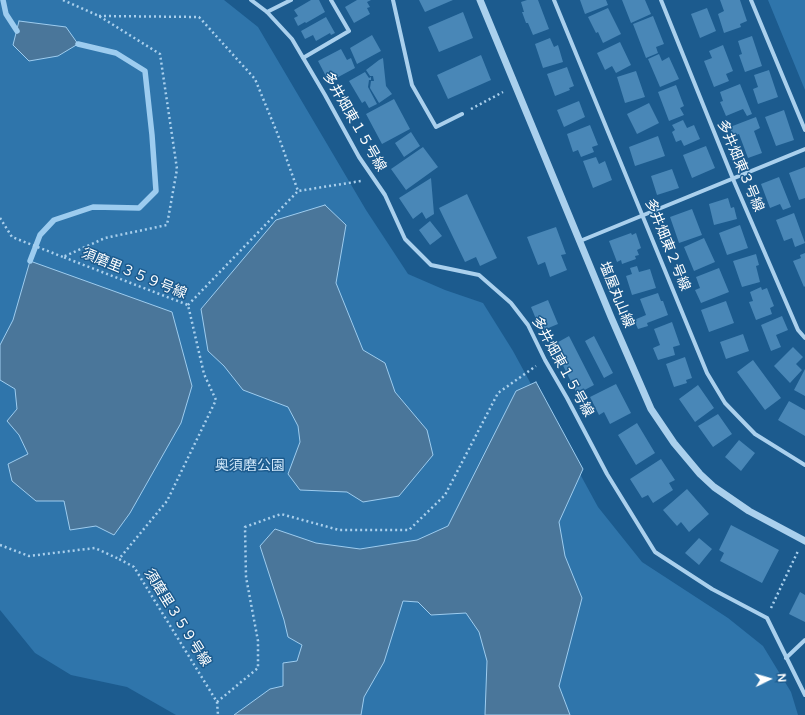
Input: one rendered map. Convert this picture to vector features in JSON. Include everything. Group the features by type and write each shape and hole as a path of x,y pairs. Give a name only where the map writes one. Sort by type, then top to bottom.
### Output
{"street":[{"name":"多井畑東１５号線","path":"251,0 267,12 292,39 359,158 385,196 405,239 431,265 479,275 511,303 528,325 545,360 608,474 655,552 712,589 767,618"},
{"path":"267,12 291,0"},
{"path":"303,58 349,31 331,0"},
{"path":"393,0 412,86 436,127 462,114"},
{"name":"塩屋丸山線","path":"480,0 651,410 674,443 700,474 724,494 749,511 804,539"},
{"name":"多井畑東２号線","path":"554,0 707,373 725,403 755,434 805,465"},
{"name":"多井畑東３号線","path":"661,0 733,179 798,330 805,338"},
{"path":"751,0 805,130"},
{"path":"580,241 805,149"},
{"path":"767,618 805,695"},
{"path":"786,658 805,640"}],"path":[{"name":"須磨里３５９号線","path":"63,0 99,16 160,54 176,169 167,225 105,238 63,257"},
{"path":"99,16 199,17 255,79 278,135 298,191"},
{"path":"462,114 503,92"},
{"path":"188,305 298,191 374,179"},
{"path":"0,218 12,237 63,257"},
{"name":"須磨里３５９号線","path":"63,257 188,305 204,374 216,400 167,501 119,559 134,567 217,702 218,715"},
{"path":"217,702 258,668 258,641 246,576 245,527 281,514 339,530 409,530 445,495 498,392 545,360"},
{"path":"0,545 29,556 95,548 119,559"},
{"path":"767,618 798,551"}],"green space":[{"name":"奥須磨公園","path":"0,0 224,0 258,27 366,210 408,274 445,290 483,303 513,351 598,507 642,562 728,618 763,646 791,692 798,715 176,715 127,687 71,675 35,653 0,610"},
{"path":"768,0 805,0 805,90"}],"shaded area":[{"path":"19,21 66,27 78,44 58,56 29,61 13,45"},
{"path":"325,205 346,225 336,283 363,350 385,363 395,392 427,430 433,455 399,496 363,502 347,492 300,490 288,474 300,442 298,426 288,407 243,390 224,366 208,351 201,309 276,220"},
{"path":"30,261 172,312 192,386 181,423 130,513 114,535 96,526 70,530 64,501 36,501 12,481 8,464 28,454 19,435 7,421 17,409 15,389 0,380 0,345 13,320"},
{"path":"536,382 583,469 559,522 565,556 582,598 559,686 570,715 485,715 487,661 479,632 466,613 431,615 418,602 403,601 384,662 364,697 361,715 234,715 270,689 283,686 283,663 297,661 302,645 288,637 260,546 275,529 316,543 360,549 417,540 448,526 516,391"}],"building":[{"path":"311,0 319,0 325,12 298,26 294,18 298,16 294,10"},
{"path":"357,0 371,0 367,2 370,7 367,8 370,14 354,23 345,7"},
{"path":"419,0 453,0 425,12"},
{"path":"527,0 538,0 549,29 533,35 522,12 524,12 521,2"},
{"path":"580,0 606,0 608,5 585,14"},
{"path":"622,0 645,0 651,14 631,23"},
{"path":"720,0 740,0 747,21 740,24 741,27 724,33 718,14 724,11"},
{"path":"608,8 621,34 603,43 588,17"},
{"path":"707,8 716,31 700,38 691,14"},
{"path":"463,12 473,38 439,52 428,27"},
{"path":"653,16 664,44 656,47 658,53 646,58 633,24"},
{"path":"326,17 335,33 331,35 330,33 316,41 313,35 305,39 301,31"},
{"path":"372,35 381,51 357,64 350,48"},
{"path":"752,36 762,66 745,72 739,55 742,54 738,41"},
{"path":"550,38 554,47 558,45 563,62 543,68 535,44"},
{"path":"620,42 631,65 616,73 612,66 605,70 597,53"},
{"path":"723,45 733,71 726,74 729,81 714,87 704,61 712,58 709,51"},
{"path":"341,49 347,60 351,58 355,68 329,82 318,61"},
{"path":"659,54 662,61 669,57 679,79 660,87 648,59"},
{"path":"481,55 491,80 448,99 437,75"},
{"path":"383,58 386,86 392,94 379,103 370,88 371,81 374,81 373,76 370,76 366,70"},
{"path":"567,67 574,86 569,88 570,90 555,96 547,74"},
{"path":"769,70 778,97 758,104 753,89 758,87 754,75"},
{"path":"636,71 645,97 625,103 617,77"},
{"path":"365,72 369,78 371,77 368,87 377,104 369,108 365,101 362,103 349,81"},
{"path":"740,84 752,114 747,116 743,109 726,116 720,102 723,101 720,92"},
{"path":"676,85 684,106 680,108 684,115 669,121 658,92"},
{"path":"394,99 410,129 382,144 366,114"},
{"path":"579,101 585,117 564,127 557,110"},
{"path":"649,103 659,123 637,134 627,114"},
{"path":"784,110 794,140 776,146 765,117"},
{"path":"756,117 760,128 754,131 762,153 748,158 739,134 733,136 730,127"},
{"path":"683,120 687,128 694,125 700,139 684,146 681,140 676,142 672,132 675,130 672,125"},
{"path":"590,125 598,145 592,147 594,152 581,157 578,150 573,152 567,134"},
{"path":"411,132 420,146 404,157 395,143"},
{"path":"658,136 665,156 635,166 629,147"},
{"path":"706,146 715,168 692,178 683,155"},
{"path":"423,147 438,167 406,190 391,169"},
{"path":"596,157 599,164 605,161 612,180 593,188 583,161"},
{"path":"805,167 805,198 799,200 789,173"},
{"path":"672,169 679,188 657,195 651,176"},
{"path":"779,177 791,207 783,210 780,204 770,208 761,184"},
{"path":"431,178 434,214 426,219 422,212 413,219 399,198"},
{"path":"467,194 497,258 480,266 476,257 465,262 439,208"},
{"path":"728,198 731,208 734,207 737,219 714,225 709,204"},
{"path":"692,209 702,235 679,243 670,217"},
{"path":"794,213 805,243 795,247 792,238 784,241 776,220"},
{"path":"430,221 442,236 430,245 419,230"},
{"path":"740,225 748,248 727,255 719,233"},
{"path":"556,227 566,254 561,255 567,270 550,277 545,262 538,265 527,237"},
{"path":"631,233 632,235 636,233 641,248 637,250 639,255 635,256 636,259 622,264 621,260 617,262 609,241"},
{"path":"704,238 715,262 694,271 684,247"},
{"path":"805,253 804,287 793,261 801,258 800,255"},
{"path":"756,254 759,265 756,266 760,282 742,287 733,261"},
{"path":"637,266 639,272 650,269 656,288 632,295 626,276 632,274 630,268"},
{"path":"719,268 729,292 701,303 695,290 700,288 696,277"},
{"path":"761,287 762,290 767,288 774,306 770,308 772,314 756,320 749,302 753,301 750,292"},
{"path":"658,293 661,301 663,301 668,315 647,323 648,326 638,329 634,320 646,315 640,299"},
{"path":"548,300 558,324 541,331 531,307"},
{"path":"726,301 734,323 709,332 701,310"},
{"path":"782,316 788,330 776,335 781,347 771,351 761,325"},
{"path":"672,322 680,345 673,347 675,355 658,360 653,348 660,345 654,329"},
{"path":"743,334 749,351 726,359 720,342"},
{"path":"569,336 594,385 577,394 553,345"},
{"path":"594,336 613,373 604,378 585,341"},
{"path":"793,347 803,357 796,364 802,370 790,383 774,366"},
{"path":"685,357 692,378 686,380 687,383 674,387 666,364"},
{"path":"753,360 781,398 765,410 737,372"},
{"path":"805,369 805,396 794,390"},
{"path":"616,384 631,413 610,424 604,412 599,415 590,397"},
{"path":"698,385 714,408 695,422 679,399"},
{"path":"789,401 805,410 805,436 778,420"},
{"path":"718,414 732,434 713,447 698,426"},
{"path":"637,423 655,453 636,465 618,435"},
{"path":"739,440 755,453 741,471 725,457"},
{"path":"661,459 675,480 669,483 673,490 653,503 648,495 642,498 630,479"},
{"path":"687,489 709,514 689,532 681,522 677,526 663,510"},
{"path":"731,525 779,550 762,583 720,561 724,553 719,550"},
{"path":"699,538 712,549 699,565 685,553"},
{"path":"800,592 805,595 805,622 789,614"}],"waterway":[{"path":"3,0 6,14 17,31"},
{"path":"30,261 40,235 54,220 93,207 139,208 156,191 145,71 116,53 78,44"}]}
